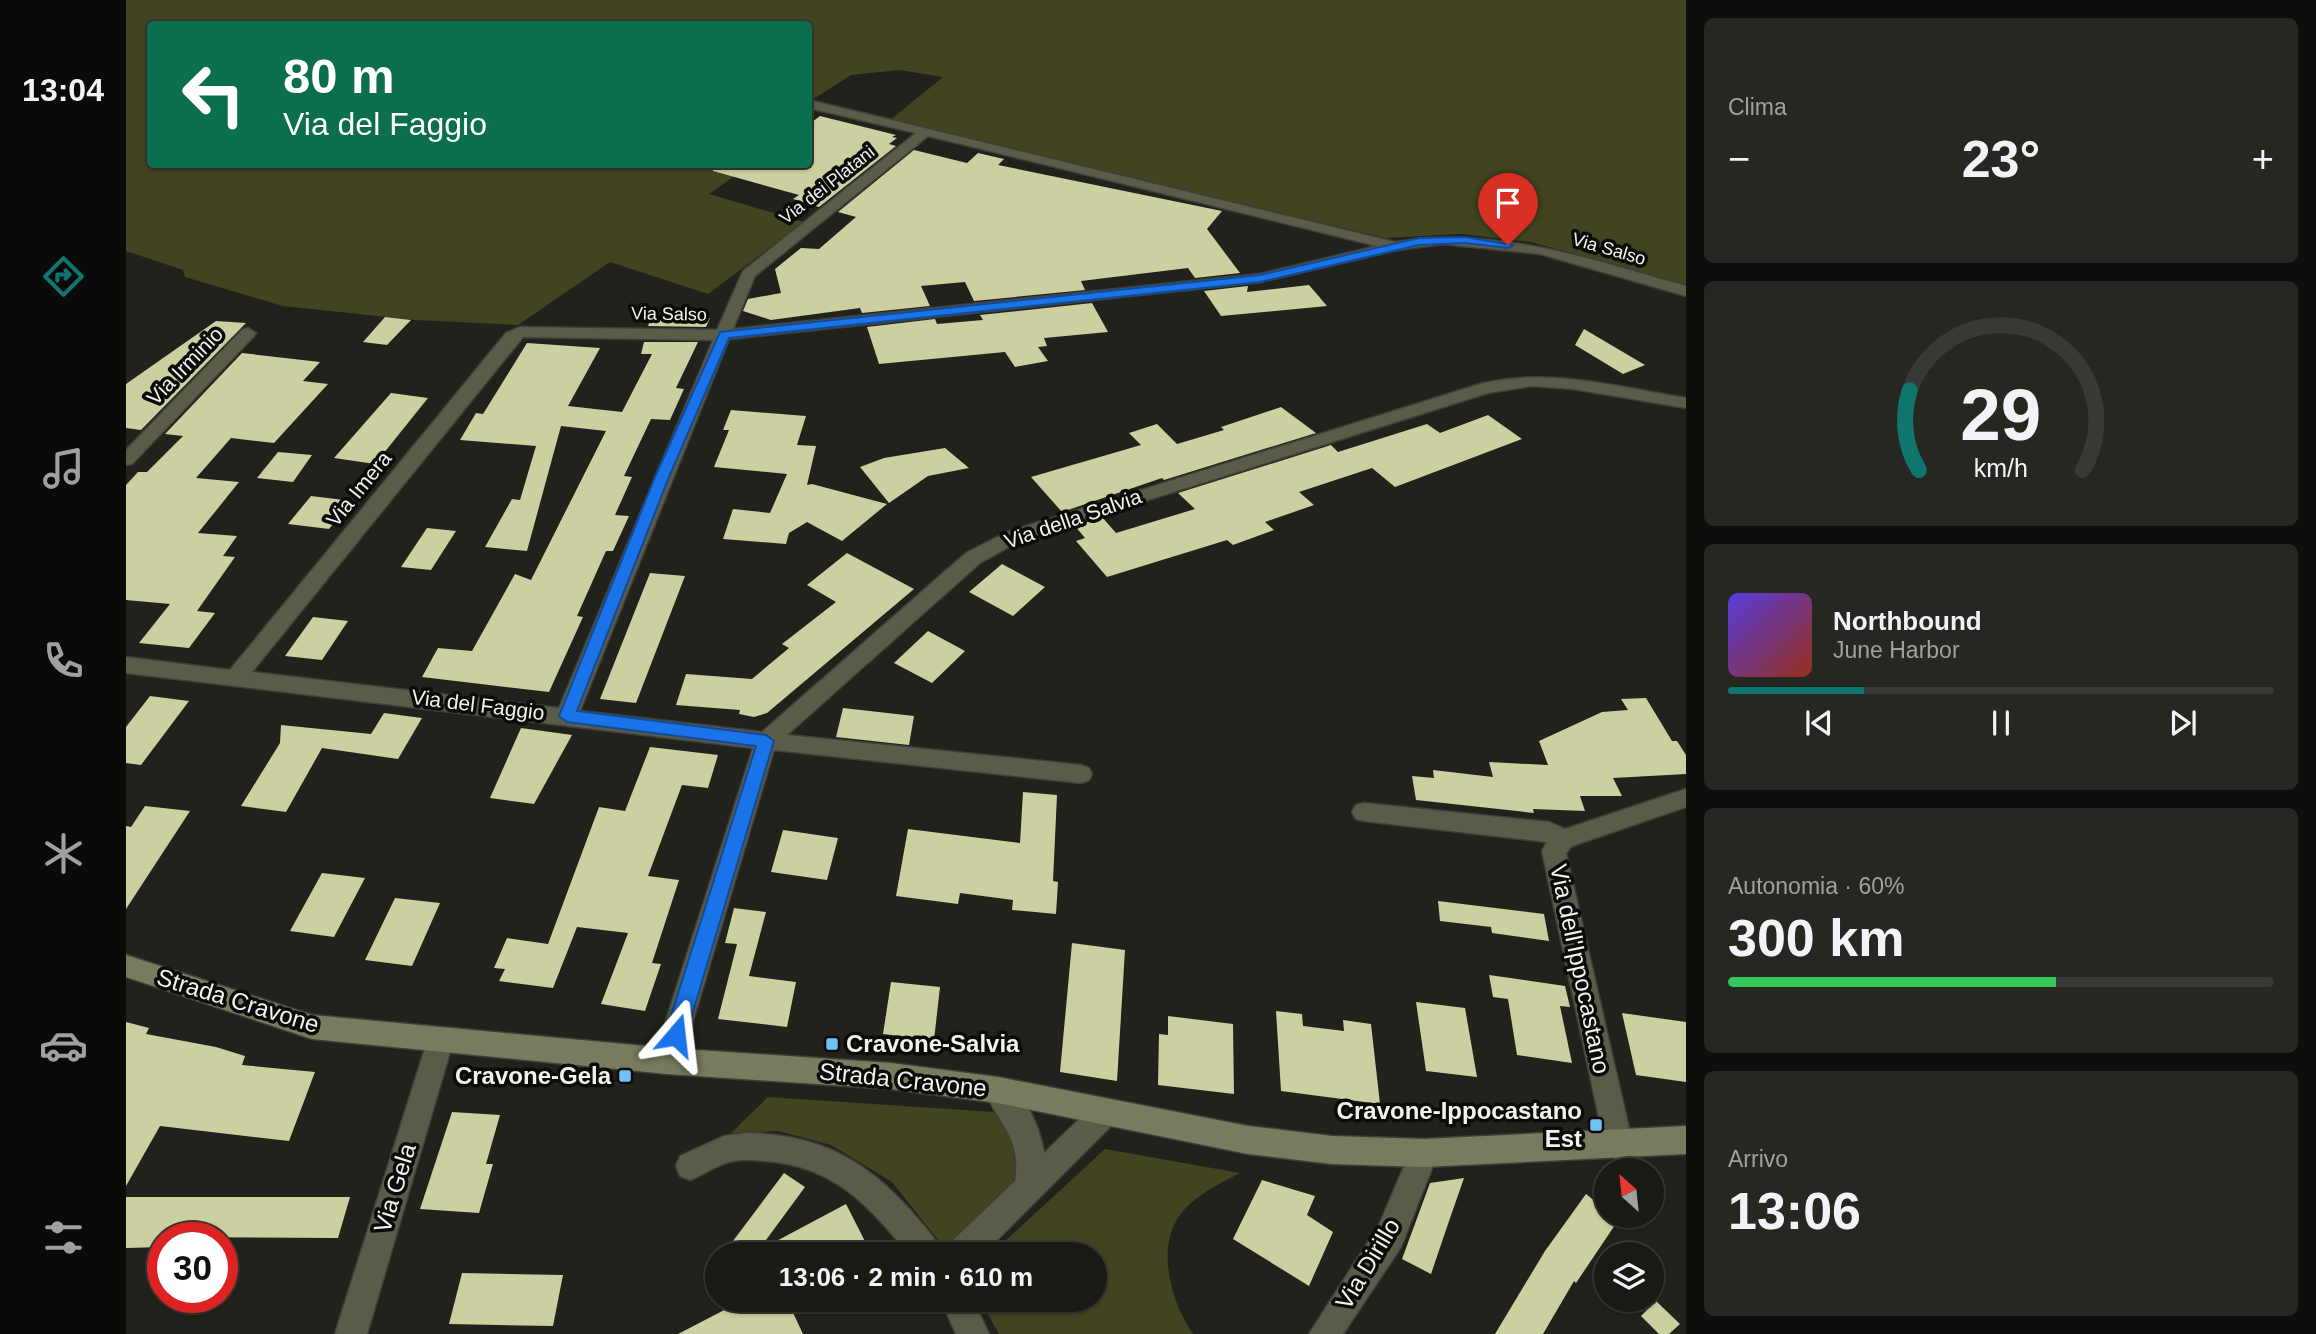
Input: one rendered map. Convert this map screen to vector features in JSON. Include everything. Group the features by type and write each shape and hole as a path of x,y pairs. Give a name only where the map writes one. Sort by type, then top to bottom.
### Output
{"street":[{"path":"813,105 1396,246"},
{"name":"Via dei Platani","path":"567,716 662,477 748,274 926,132"},
{"name":"Via Salso","path":"520,332 724,335 1260,278 1396,246 1465,240 1565,256 1686,291"},
{"name":"Via Imera","path":"236,677 512,336 520,332"},
{"name":"Via Irminio","path":"126,460 248,333"},
{"name":"Via della Salvia","path":"766,741 973,558 1014,536 1486,388 1532,381 1573,384 1686,403"},
{"name":"Via del Faggio","path":"126,665 766,741 1081,774"},
{"path":"667,1062 766,741"},
{"name":"Via dell'Ippocastano","path":"1619,1146 1554,851 1564,839 1686,798"},
{"path":"1364,812 1549,832 1564,839"},
{"name":"Strada Cravone","path":"126,966 312,1027 440,1042 667,1062 891,1076 998,1090 1248,1140 1332,1150 1424,1153 1619,1146 1686,1140"},
{"name":"Via Gela","path":"351,1334 440,1042"},
{"path":"998,1090 1017,1113 1027,1133 1032,1172 1029,1187"},
{"path":"973,1242 1106,1112"},
{"path":"690,1166 731,1148 776,1147 820,1157 857,1177 884,1200 918,1242"},
{"name":"Via Dirillo","path":"1325,1334 1390,1236 1424,1153"},
{"path":"962,1312 974,1334"}],"green space":[{"path":"126,0 1686,0 1686,285 1531,242 1461,234 1386,238 889,121 943,77 899,70 851,75 812,100 812,21 147,21 147,168 746,168 709,194 804,222 708,294 610,262 518,325 415,320 283,306 185,277 183,270 126,251"},
{"path":"768,1097 994,1112 1019,1154 1021,1173 1014,1188 955,1242 940,1242 892,1182 831,1145 778,1131 731,1133"},
{"path":"1105,1149 1240,1173 1190,1204 1178,1218 1171,1233 1168,1268 1171,1286 1184,1320 1193,1334 999,1334 987,1312 1107,1312 1107,1242 1004,1242"}],"building":[{"path":"820,116 896,135 892,137 897,138 889,144 896,146 819,207 793,199 799,195 713,171 713,168 812,168 812,122"},
{"path":"914,150 967,163 978,153 1004,159 998,165 1222,211 1207,229 1240,273 1195,278 1188,268 1081,281 1085,290 974,301 965,282 921,286 930,306 862,313 860,308 771,320 743,311 748,299 781,293 775,269 801,248 819,249 856,217 838,212"},
{"path":"1309,285 1327,306 1221,316 1204,291 1248,286 1247,292"},
{"path":"1092,303 1108,332 1044,338 1047,346 1038,347 1048,361 1015,367 1005,352 879,364 867,327 935,319 937,324 983,320 980,315"},
{"path":"385,317 411,320 387,345 363,342"},
{"path":"651,318 710,318 706,327 648,326"},
{"path":"216,321 246,323 141,430 126,428 126,384"},
{"path":"1584,329 1645,365 1623,374 1575,345"},
{"path":"644,342 698,342 676,388 684,389 670,420 651,419 624,476 632,477 615,515 629,516 613,551 606,551 577,616 583,617 549,692 422,677 438,648 472,651 515,574 531,580 606,431 561,426 527,551 485,547 512,499 520,500 536,446 460,440 476,413 483,414 527,343 600,348 568,406 622,412 652,354 641,354"},
{"path":"242,353 320,362 303,381 328,384 274,443 231,438 196,478 239,482 198,533 237,536 223,556 235,557 197,611 215,613 189,648 139,643 170,604 126,600 126,485 138,472 147,472 183,436 165,434"},
{"path":"391,393 428,398 375,464 334,458"},
{"path":"1281,407 1316,433 1164,480 1162,478 1062,512 1031,477 1141,445 1129,433 1157,424 1177,444 1224,430 1221,427"},
{"path":"731,410 806,416 797,445 816,446 807,485 812,484 887,504 842,541 807,522 789,533 786,544 723,539 733,509 770,513 787,474 714,467 729,430 723,430"},
{"path":"1488,415 1522,439 1395,487 1372,468 1299,492 1314,505 1265,522 1274,530 1233,545 1227,540 1107,577 1076,541 1085,538 1075,526 1102,517 1116,533 1195,509 1178,493 1331,445 1338,452 1427,424 1440,433"},
{"path":"945,448 969,468 928,476 889,503 860,467 884,458"},
{"path":"278,452 312,455 293,482 257,478"},
{"path":"311,496 352,501 329,529 288,524"},
{"path":"427,528 456,531 431,570 401,567"},
{"path":"847,553 914,589 767,713 754,717 739,714 740,710 676,705 686,674 752,679 789,648 782,644 836,602 807,585"},
{"path":"1002,564 1045,587 1013,616 969,592"},
{"path":"650,573 685,576 636,703 600,699"},
{"path":"313,617 348,621 322,660 285,656"},
{"path":"928,631 965,651 932,683 894,663"},
{"path":"150,696 189,701 141,765 126,763 126,727"},
{"path":"1646,698 1672,741 1677,741 1686,755 1686,774 1613,778 1622,796 1580,796 1585,811 1533,809 1534,813 1416,800 1412,776 1434,778 1433,770 1493,777 1489,762 1548,765 1539,741 1602,712 1628,710 1621,699"},
{"path":"843,708 914,716 909,745 836,737"},
{"path":"384,713 422,718 398,759 322,748 286,812 241,806 280,743 281,725 371,734"},
{"path":"521,728 572,735 534,804 490,798"},
{"path":"650,747 718,755 708,788 682,785 648,876 679,880 652,963 661,964 645,1011 601,1004 628,933 577,927 553,988 499,981 505,969 494,968 507,938 548,944 599,807 625,811"},
{"path":"1023,792 1057,795 1053,881 1058,882 1056,914 1012,910 1013,900 960,893 958,904 896,896 908,829 1020,843"},
{"path":"145,806 190,811 126,909 126,826 131,827"},
{"path":"783,830 838,838 827,880 771,872"},
{"path":"322,873 365,878 334,937 290,931"},
{"path":"395,898 440,903 412,966 365,960"},
{"path":"1438,901 1544,914 1549,941 1492,933 1491,927 1440,921"},
{"path":"734,908 766,912 749,976 796,982 787,1027 718,1019 737,944 725,943"},
{"path":"1072,943 1125,950 1117,1081 1060,1072"},
{"path":"1489,975 1565,986 1570,1007 1560,1006 1572,1063 1517,1055 1508,999 1493,997"},
{"path":"891,982 940,987 934,1040 883,1034"},
{"path":"1416,1002 1465,1008 1477,1077 1426,1071"},
{"path":"1276,1011 1302,1014 1303,1026 1344,1031 1343,1020 1371,1024 1380,1104 1281,1091"},
{"path":"1622,1013 1686,1022 1686,1082 1636,1075"},
{"path":"1168,1016 1233,1024 1234,1094 1158,1085 1159,1034 1168,1035"},
{"path":"126,1022 149,1028 146,1034 216,1047 245,1056 242,1065 315,1072 289,1141 160,1126 126,1186"},
{"path":"452,1112 500,1115 486,1164 493,1164 479,1213 420,1209"},
{"path":"784,1173 805,1187 765,1242 732,1242"},
{"path":"1464,1178 1431,1274 1402,1259 1430,1183"},
{"path":"1262,1180 1315,1196 1307,1215 1333,1232 1309,1286 1233,1239"},
{"path":"1586,1194 1594,1200 1594,1228 1613,1228 1604,1242 1594,1242 1594,1256 1576,1283 1574,1281 1543,1334 1495,1334 1545,1251"},
{"path":"126,1197 350,1197 338,1238 238,1237 238,1222 147,1222 147,1247 126,1248"},
{"path":"846,1204 865,1242 775,1242"},
{"path":"462,1273 563,1275 553,1326 449,1324"},
{"path":"1664,1309 1680,1324 1669,1334 1659,1334 1641,1316 1645,1312 1664,1312"},
{"path":"720,1312 793,1312 803,1334 678,1334"}],"place":[{"name":"Cravone-Salvia","path":"832,1044"},
{"name":"Cravone-Gela","path":"625,1076"},
{"name":"Cravone-Ippocastano Est","path":"1596,1125"}],"route":[{"path":"676,1035 766,741 567,716 662,477 724,335 1260,278 1419,242 1465,240 1508,245"}]}
